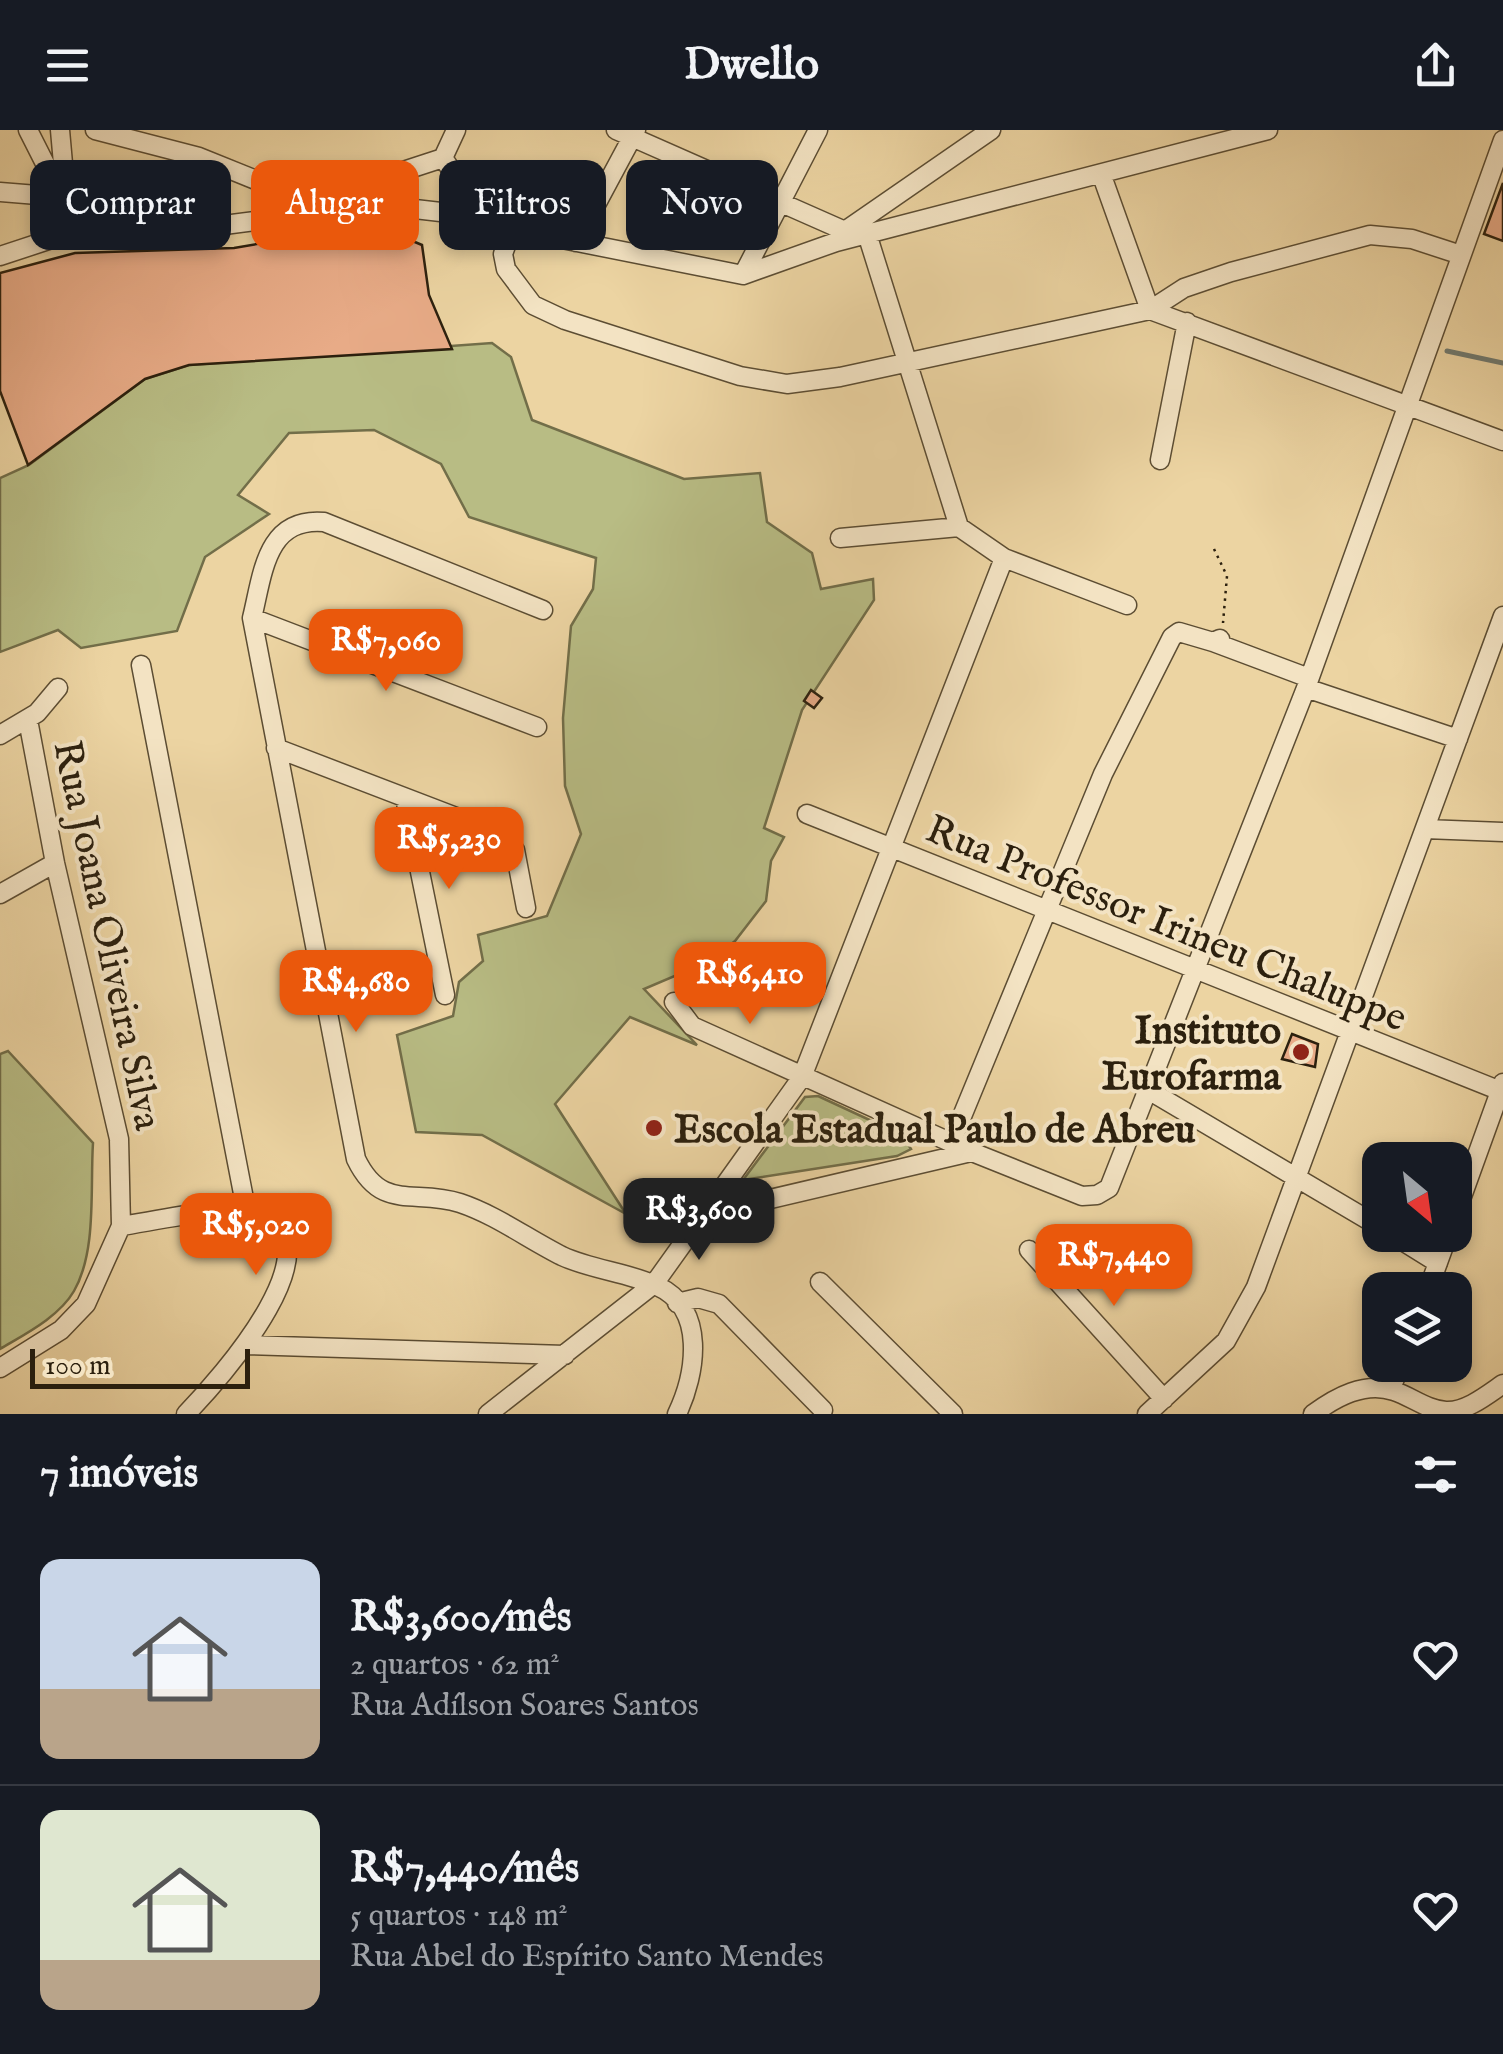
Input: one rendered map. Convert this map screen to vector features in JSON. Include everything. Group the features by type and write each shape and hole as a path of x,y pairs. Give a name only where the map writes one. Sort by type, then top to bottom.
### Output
{"street":[{"path":"28,130 43,160"},
{"path":"95,130 199,157 251,176"},
{"path":"419,166 443,158 456,130"},
{"path":"742,274 818,130"},
{"path":"606,248 742,274 840,236 990,130"},
{"path":"606,179 628,132 780,201 840,236 868,237 1268,130"},
{"path":"64,133 64,160"},
{"path":"674,1002 692,1026 951,1143 1082,1196 1097,1195 1118,1174 1308,683 1503,140"},
{"path":"1102,176 1150,310"},
{"path":"0,192 30,197"},
{"path":"504,250 506,269 533,305 565,320 740,376 788,384 911,362 1150,310 1184,288 1370,235 1412,238 1460,256"},
{"path":"868,237 911,362 959,527 1004,558 1127,604"},
{"path":"0,256 30,246"},
{"path":"1150,310 1503,441"},
{"path":"1160,460 1188,322"},
{"path":"542,610 324,522 302,520 284,529 274,543 252,618 356,1159 364,1175 372,1186 389,1194 458,1202 590,1268 654,1284 677,1303 694,1336 695,1354 677,1414"},
{"path":"840,538 959,527"},
{"path":"488,1414 654,1284 802,1077 1004,558"},
{"path":"1147,1414 1226,1342 1244,1314 1503,616"},
{"path":"252,618 536,726"},
{"path":"951,1143 1103,774 1162,657 1179,632 1216,641 1308,683 1458,738"},
{"path":"141,665 246,1209"},
{"path":"0,735 28,720 58,688"},
{"name":"Rua Joana Oliveira Silva","path":"28,720 55,863 119,1139 121,1226"},
{"path":"276,748 503,835 515,850 526,908"},
{"path":"406,798 446,994"},
{"name":"Rua Professor Irineu Chaluppe","path":"807,814 1350,1033 1502,1089"},
{"path":"1426,829 1503,832"},
{"path":"0,894 55,863"},
{"path":"1472,1170 1502,1089"},
{"path":"1150,1091 1362,1216"},
{"path":"706,1214 972,1152"},
{"path":"0,1368 60,1330 86,1304 121,1226 246,1209 268,1216 283,1232 287,1253 284,1274 248,1344 186,1414"},
{"path":"1029,1250 1164,1399"},
{"path":"1420,1252 1438,1263"},
{"path":"1435,1272 1442,1252"},
{"path":"820,1282 953,1414"},
{"path":"677,1303 698,1298 719,1304 823,1410"},
{"path":"248,1344 565,1355"},
{"path":"1391,1389 1394,1382"},
{"path":"1313,1414 1348,1392 1391,1389 1447,1412 1466,1407 1503,1384"}],"path":[{"path":"1214,549 1227,576 1216,641"}],"green space":[{"path":"492,343 511,357 532,420 684,479 760,473 767,522 812,553 821,589 873,579 874,600 802,710 764,828 784,837 771,861 766,901 735,941 710,961 644,989 697,1045 630,1017 555,1104 626,1214 482,1135 416,1132 397,1035 453,1016 459,982 483,961 478,935 547,916 581,834 565,786 563,718 571,626 593,589 596,558 469,517 441,464 374,430 289,433 238,495 269,514 205,557 177,631 81,648 58,630 0,652 0,478 29,465 145,379 189,365"},
{"path":"8,1051 93,1143 92,1199 86,1257 74,1291 51,1317 0,1349 0,1054"},
{"path":"818,1096 902,1135 911,1149 897,1156 743,1180 805,1097"}],"building":[{"path":"1503,183 1503,241 1484,234"},
{"path":"419,244 422,245 429,295 452,349 189,365 145,379 28,465 0,391 0,273 75,253 251,245 251,250 419,250"},
{"path":"811,690 822,698 814,708 804,701"},
{"name":"Instituto Eurofarma","path":"1292,1034 1318,1044 1315,1067 1282,1059"}],"waterway":[{"path":"1447,351 1503,363"}],"place":[{"name":"Instituto Eurofarma","path":"1301,1052"},
{"name":"Escola Estadual Paulo de Abreu","path":"654,1128"}]}
